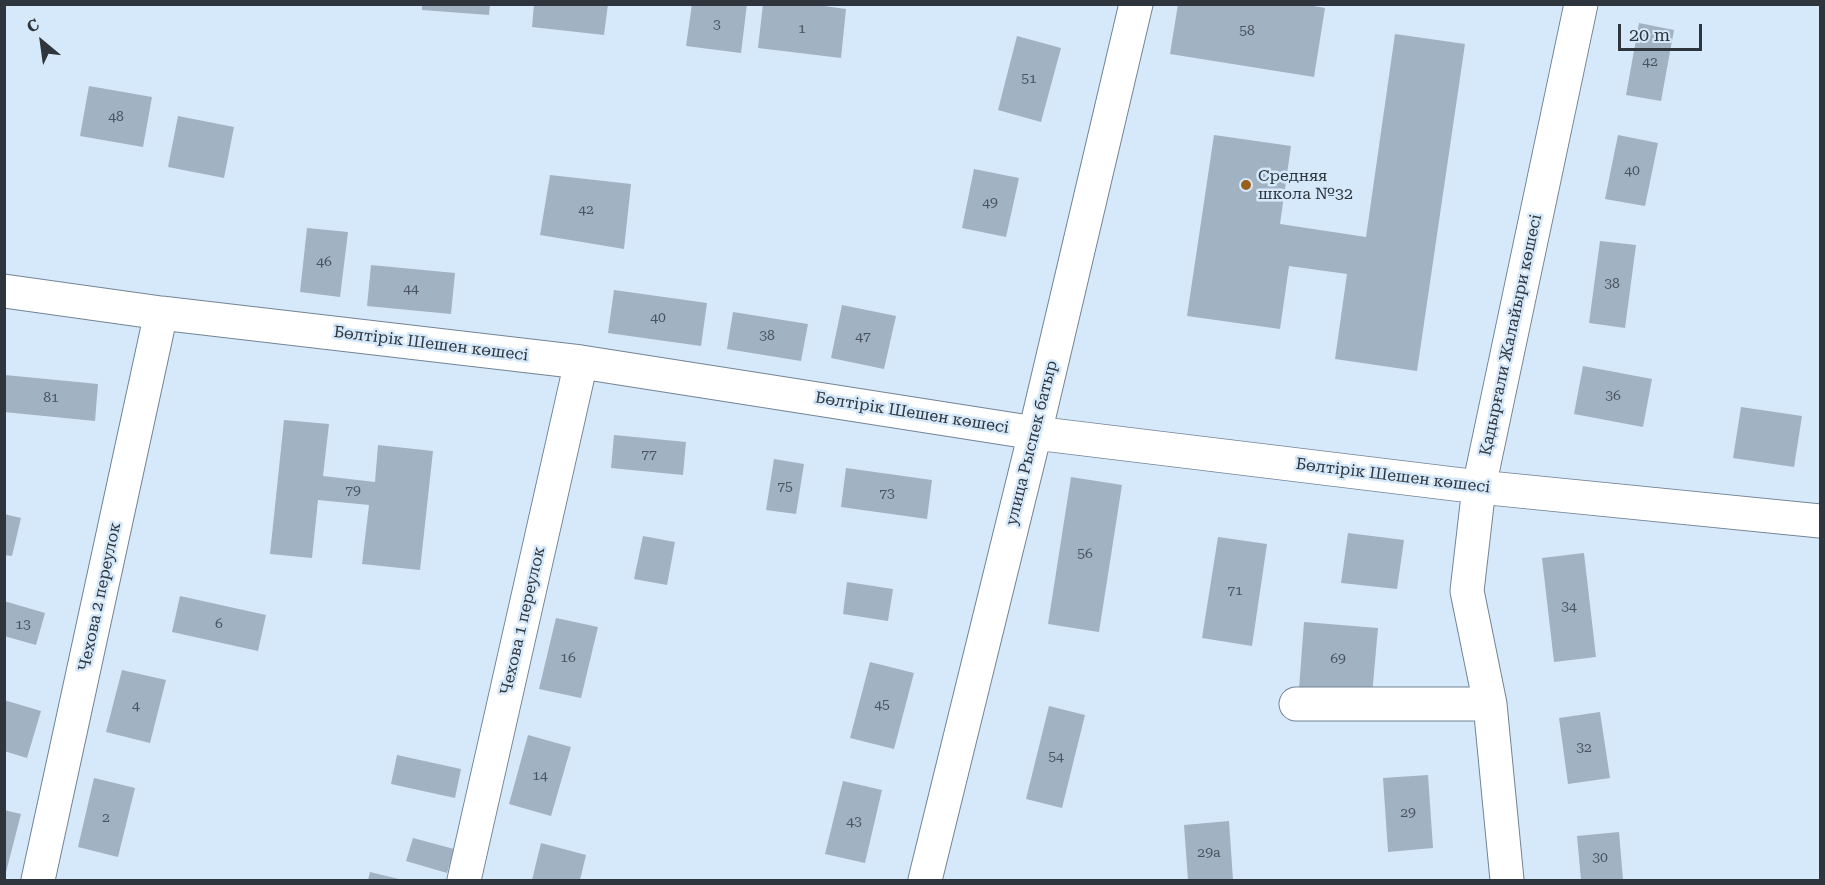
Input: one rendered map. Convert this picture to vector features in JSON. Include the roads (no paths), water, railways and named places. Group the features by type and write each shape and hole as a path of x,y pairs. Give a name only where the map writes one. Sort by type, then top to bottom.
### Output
{"street":[{"name":"улица Рыспек батыр","path":"925,880 1035,433 1136,4"},
{"name":"Қадырғали Жалайыри көшесі","path":"1507,880 1490,704 1467,591 1479,487 1581,4"},
{"name":"Бөлтірік Шешен көшесі","path":"4,291 161,313 581,362 1035,433 1479,487 1821,521"},
{"name":"Чехова 2 переулок","path":"38,880 161,313"},
{"name":"Чехова 1 переулок","path":"464,880 581,362"},
{"path":"1296,704 1490,704"}],"place":[{"name":"Средняя школа №32","path":"1246,185"}]}
